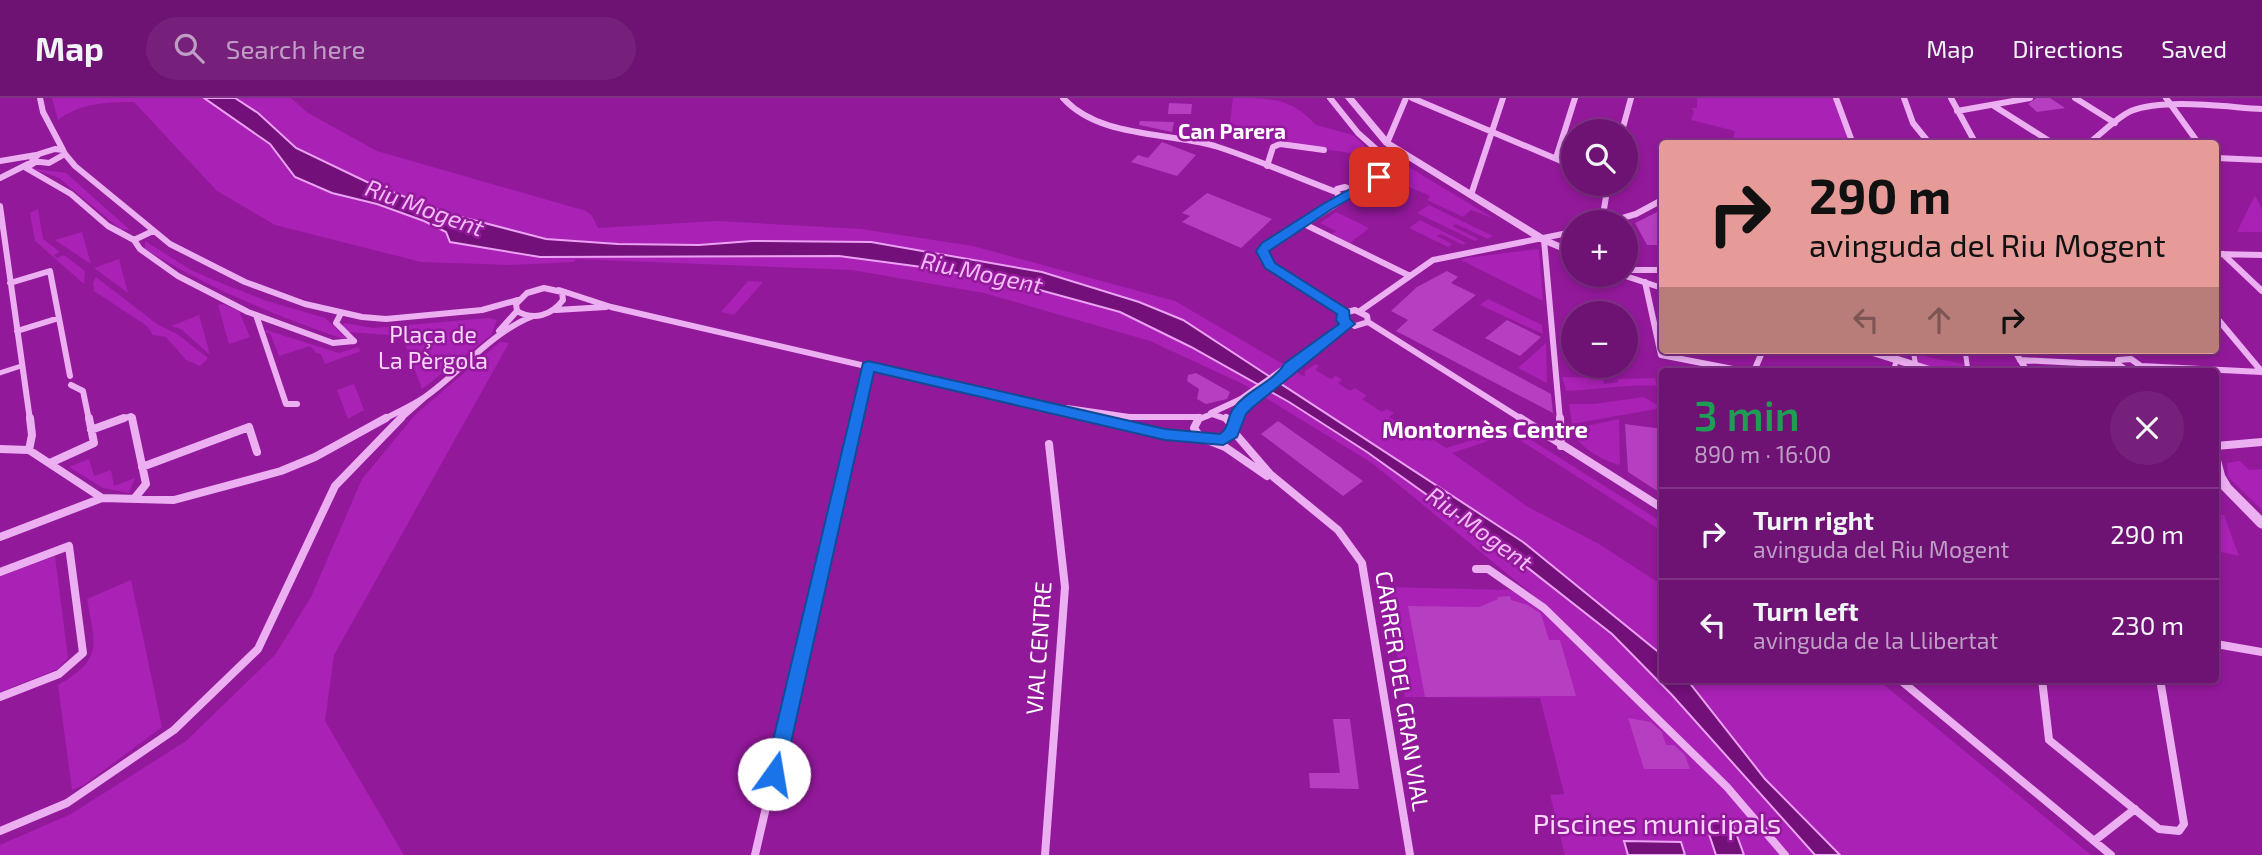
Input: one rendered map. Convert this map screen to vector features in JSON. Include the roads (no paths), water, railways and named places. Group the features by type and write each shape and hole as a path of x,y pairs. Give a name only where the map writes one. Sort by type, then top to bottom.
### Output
{"street":[{"path":"40,98 43,112 70,164 153,231 200,261 285,296 341,313 386,319 483,310 517,310 533,316"},
{"path":"1063,98 1075,113 1171,139 1212,145 1336,193"},
{"path":"1330,98 1358,133 1392,164 1391,169 1349,196 1331,204 1263,251 1269,266 1344,313 1360,311 1433,260 1561,235"},
{"path":"1349,98 1387,143 1544,240 1561,248"},
{"path":"1387,143 1406,98"},
{"path":"1412,98 1561,160"},
{"path":"1471,195 1503,98"},
{"path":"1556,158 1575,98"},
{"path":"1625,119 1631,98"},
{"path":"1836,98 1852,140"},
{"path":"1904,98 1913,122 1927,140"},
{"path":"1951,98 1974,140"},
{"path":"1997,98 2001,105"},
{"path":"1957,111 2030,98"},
{"path":"2075,98 2115,122"},
{"path":"2166,98 2196,140"},
{"path":"1994,106 2048,140"},
{"path":"2093,140 2115,122 2139,109 2172,106 2262,109"},
{"path":"56,136 54,144 26,168 71,194 108,226 134,240 140,249 178,276 256,315 333,343 354,341 337,323 341,313"},
{"path":"1266,166 1273,147 1280,144 1324,150"},
{"path":"47,150 64,152"},
{"path":"46,164 64,152"},
{"path":"2219,158 2258,160 2262,169"},
{"path":"0,177 34,160"},
{"path":"0,161 34,160 46,164 70,164"},
{"path":"1331,204 1336,193 1345,187 1352,190 1349,196"},
{"path":"1638,213 1659,202"},
{"path":"0,206 32,435 29,450"},
{"path":"1302,223 1410,276"},
{"path":"134,240 153,231"},
{"path":"1544,240 1560,398 1561,446"},
{"path":"2219,254 2262,255"},
{"path":"2219,254 2262,291"},
{"path":"1638,270 1659,270"},
{"path":"0,282 50,271 70,376"},
{"path":"1638,280 1659,287"},
{"path":"1644,282 1659,346"},
{"path":"483,310 518,300 540,288 559,290 611,307 1165,435 1200,437 1210,441 1223,440 1233,428 1244,401"},
{"path":"551,312 563,300 559,290"},
{"path":"491,340 517,310 518,300"},
{"path":"0,831 67,803 174,730 258,649 335,486 386,432 491,340 518,322 533,316 579,307 611,307"},
{"path":"1360,311 1367,316 1368,322 1659,506"},
{"path":"1344,313 1343,320 1348,324 1359,327 1368,322"},
{"path":"256,315 286,404 297,404"},
{"path":"17,331 60,318"},
{"path":"2219,321 2262,372"},
{"path":"1200,437 1194,428 1204,415 1244,401 1286,374 1290,367 1348,324"},
{"path":"1661,354 1727,368"},
{"path":"1874,354 1895,365 1922,368"},
{"path":"1914,354 1916,366"},
{"path":"2016,354 2025,368"},
{"path":"2119,354 2126,368"},
{"path":"2020,360 2121,362 2141,368"},
{"path":"0,373 21,366"},
{"path":"755,855 868,366"},
{"path":"2219,371 2262,372"},
{"path":"50,463 94,443 83,391 71,385"},
{"path":"0,537 102,498 174,500 281,471 315,457 425,397"},
{"path":"1045,406 1129,417 1224,416 1233,428"},
{"path":"91,430 131,416 146,484 134,499"},
{"path":"1165,435 1158,430 1156,423 1166,418"},
{"path":"142,467 249,427 257,452"},
{"name":"CARRER DEL GRAN VIAL","path":"1233,428 1253,459 1343,533 1362,563 1410,855"},
{"name":"CARRER DEL GRAN VIAL","path":"1210,441 1225,447 1282,485"},
{"path":"2219,446 2262,442"},
{"name":"VIAL CENTRE","path":"1045,855 1065,587 1049,444"},
{"path":"0,449 29,450 102,498"},
{"path":"2219,475 2229,489"},
{"path":"2219,480 2262,524"},
{"path":"0,572 69,546 83,653 59,674 0,697"},
{"path":"1476,569 1488,569 1544,608 1727,787 1784,855"},
{"path":"2219,645 2262,652"},
{"path":"1904,683 2111,855"},
{"path":"2042,683 2049,740 2159,829 2179,831 2184,824 2161,683"},
{"path":"2094,841 2135,809"}],"water":[{"name":"Riu Mogent","path":"204,98 235,98 258,113 296,148 367,182 446,213 546,239 618,244 699,245 752,241 871,242 1042,272 1139,302 1183,320 1523,542 1659,653 1659,682 1612,634 1514,557 1367,452 1289,402 1191,347 1120,312 1036,289 937,269 839,256 540,257 450,242 446,232 424,221 377,204 332,193 295,177 270,144"},
{"path":"1660,683 1690,683 1765,779 1840,855 1815,855"},
{"path":"1705,822 1732,822 1744,855 1716,855"},
{"path":"1624,841 1681,842 1685,855 1628,855"}],"district":[{"name":"Can Parera","path":"1232,130"},
{"name":"Montornès Centre","path":"1485,428"}],"park label":[{"name":"Plaça de La Pèrgola","path":"433,347"},
{"name":"Piscines municipals","path":"1657,823"}]}
